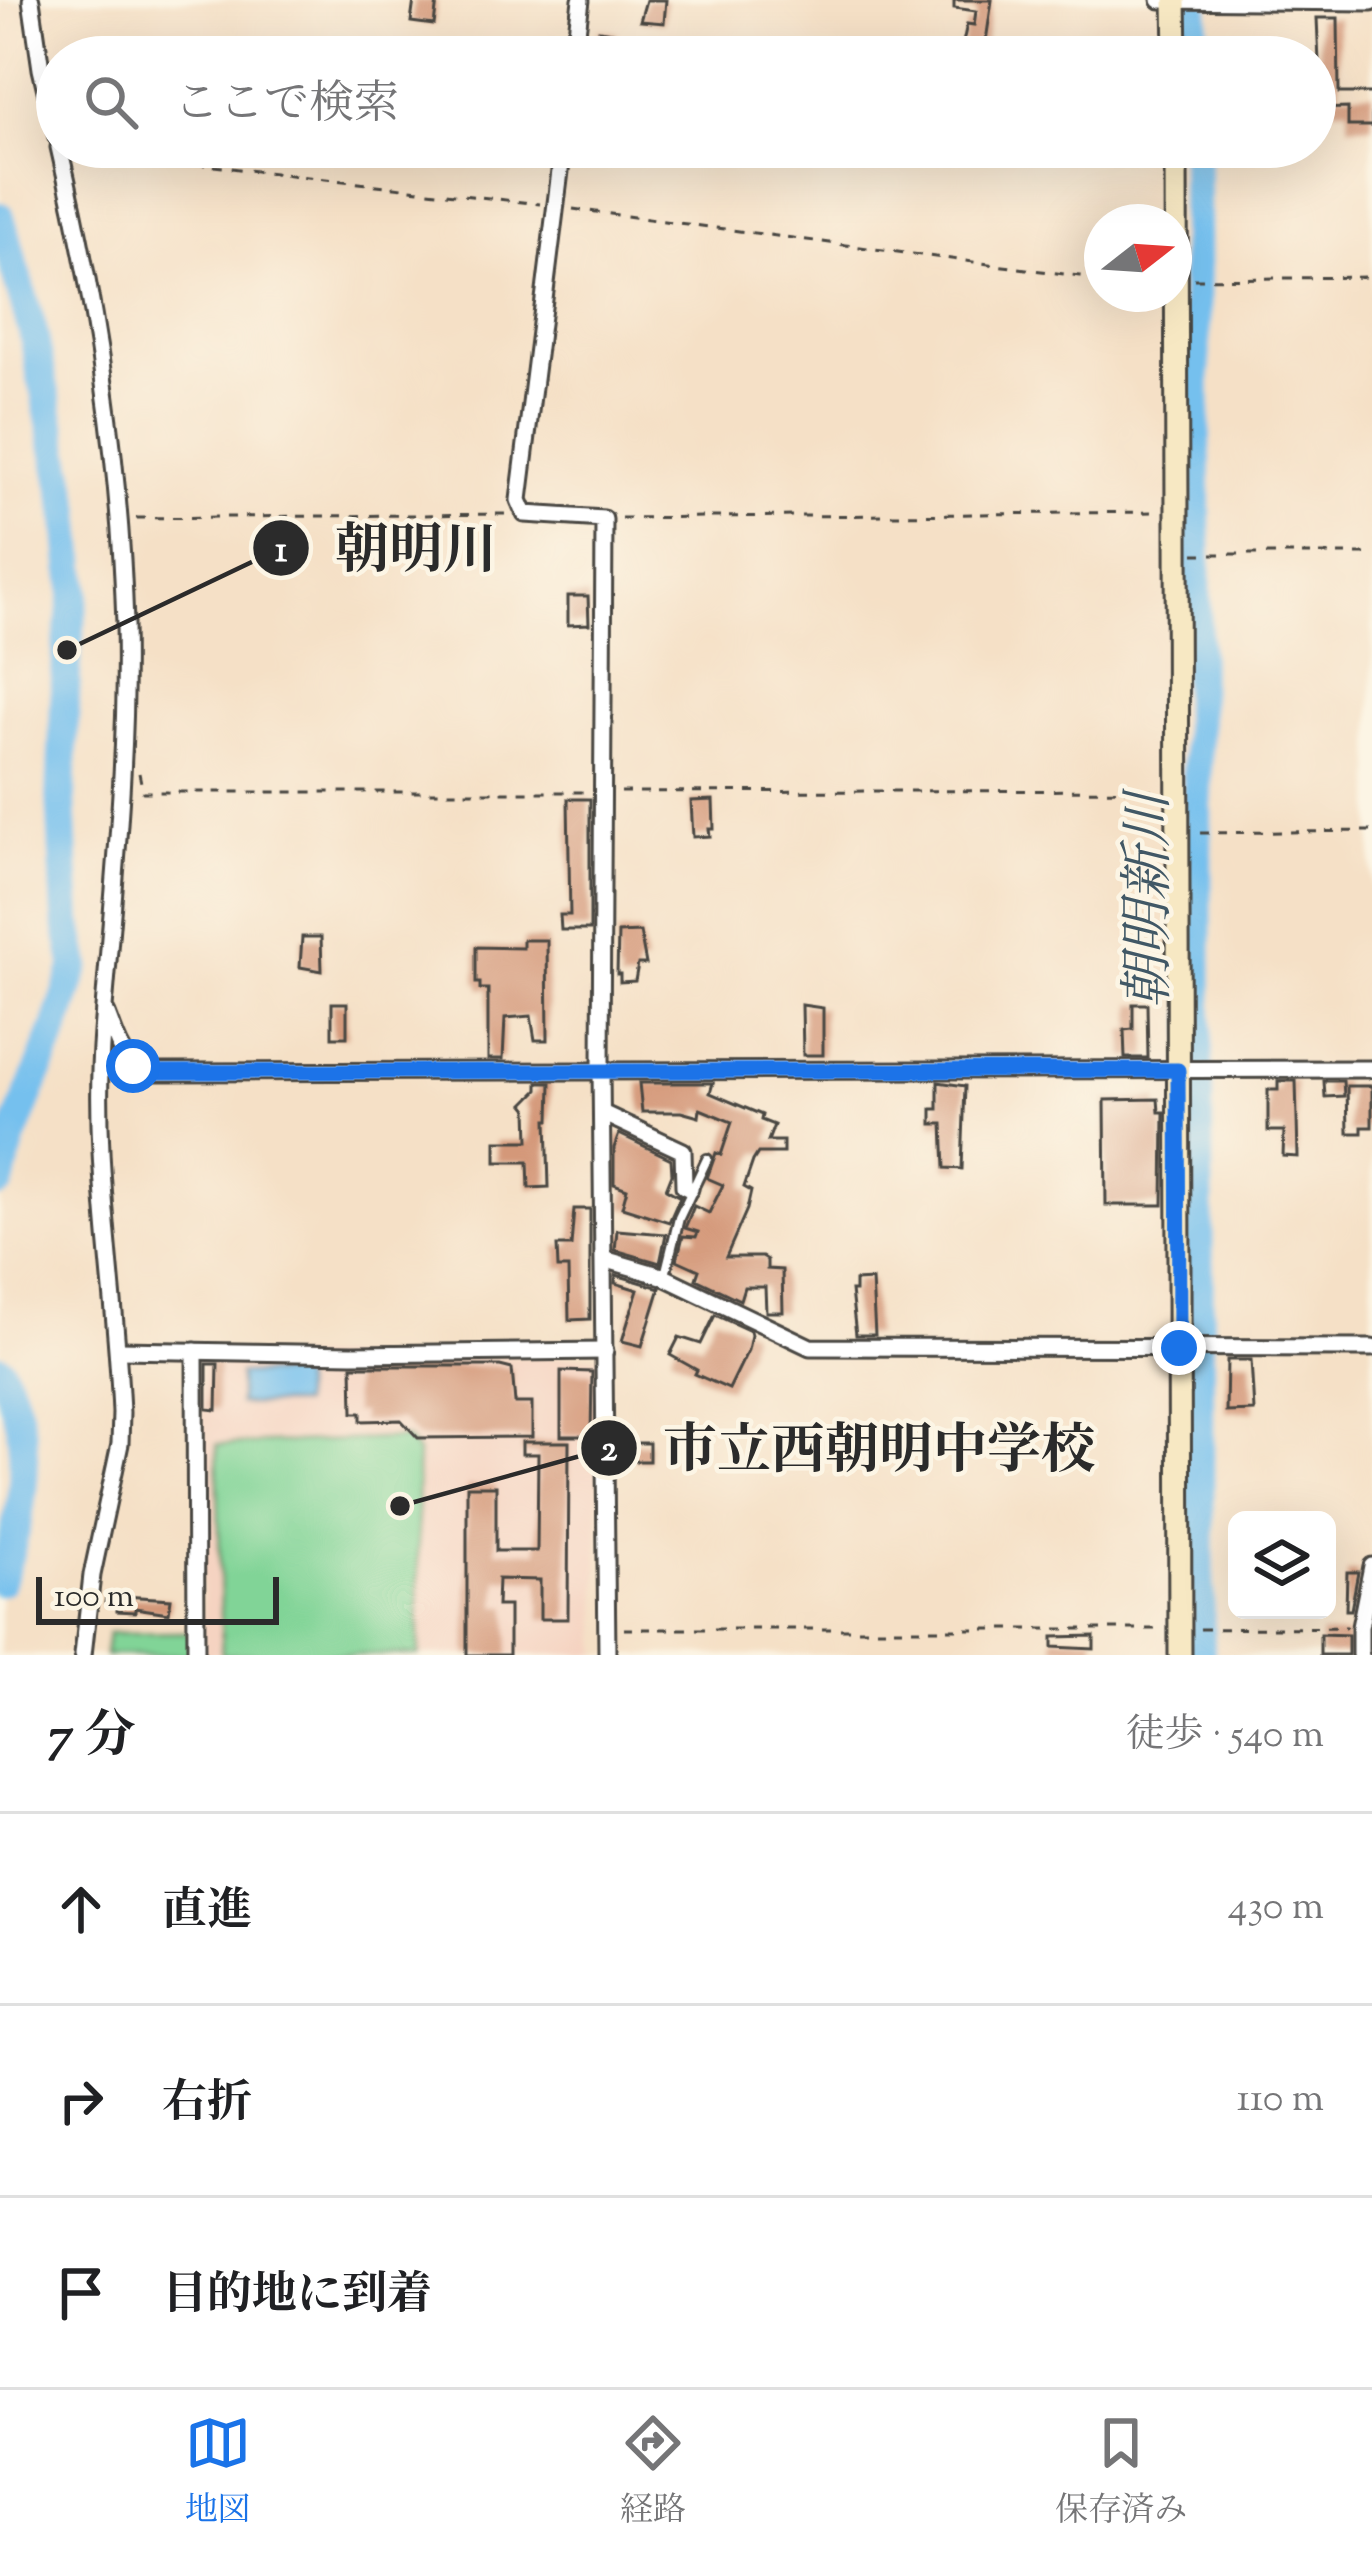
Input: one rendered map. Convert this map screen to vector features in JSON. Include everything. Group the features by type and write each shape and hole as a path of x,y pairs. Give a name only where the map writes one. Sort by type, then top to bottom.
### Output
{"street":[{"path":"31,0 36,36"},
{"path":"577,36 581,0"},
{"path":"1178,36 1180,1 1372,2"},
{"path":"63,168 95,316 123,576 124,675 102,1030 103,1194 119,1350 120,1444 92,1575 83,1655"},
{"path":"560,168 519,500 525,514 604,518 607,1655"},
{"path":"1176,168 1177,512 1191,1070 1185,1348 1187,1629 1180,1655"},
{"path":"106,1011 124,1056 133,1066 156,1072 1372,1069"},
{"path":"602,1113 683,1151 683,1186 690,1189"},
{"path":"604,1259 664,1276 810,1347 1372,1348"},
{"path":"119,1350 605,1351"},
{"path":"195,1352 196,1655"},
{"path":"1360,1655 1360,1627 1372,1566"}],"lane":[{"path":"664,1276 690,1189 707,1159"}],"path":[{"path":"230,168 1084,277"},
{"path":"1192,280 1372,277"},
{"path":"604,518 1177,512"},
{"path":"136,518 525,514"},
{"path":"1202,554 1372,554"},
{"path":"1191,833 1372,831"},
{"path":"607,1629 1360,1627"}],"shaded area":[{"path":"201,1357 598,1357 598,1655 204,1655"}],"green space":[{"path":"406,1438 417,1453 419,1655 222,1655 217,1445"},
{"path":"190,1632 190,1655 105,1655 108,1633"}],"water":[{"path":"239,1374 301,1374 301,1404 239,1404"}],"building":[{"path":"414,0 437,1 434,25 411,22"},
{"path":"646,0 666,0 664,23 640,21"},
{"path":"954,0 992,0 987,36 964,36 967,24 974,25 976,11 954,8"},
{"path":"1317,18 1338,18 1339,93 1372,93 1372,126 1348,126 1348,108 1336,108 1336,36 1318,36"},
{"path":"568,596 588,596 589,624 568,625"},
{"path":"568,799 590,799 590,930 561,930 560,915 570,915"},
{"path":"713,800 714,829 709,829 710,836 693,837 691,801"},
{"path":"640,932 646,964 638,964 635,981 620,982 618,933"},
{"path":"302,937 321,937 322,971 300,967"},
{"path":"523,940 547,940 548,1040 535,1040 531,1016 505,1018 503,1059 488,1059 488,989 476,983 476,947 523,948"},
{"path":"332,1003 347,1003 347,1037 332,1037"},
{"path":"1133,1004 1147,1004 1148,1058 1125,1058 1124,1030 1133,1029"},
{"path":"802,1005 823,1008 823,1055 803,1055"},
{"path":"1278,1081 1296,1081 1298,1157 1283,1156 1284,1131 1268,1131 1268,1090 1278,1090"},
{"path":"1324,1081 1343,1081 1344,1096 1325,1097"},
{"path":"938,1082 965,1086 962,1169 945,1168 943,1124 932,1124 932,1109 938,1109"},
{"path":"538,1083 551,1083 549,1187 529,1188 528,1162 496,1162 496,1141 529,1141 524,1104 538,1090"},
{"path":"639,1083 713,1083 710,1093 774,1125 768,1141 783,1141 783,1153 758,1153 753,1161 744,1187 751,1191 747,1209 726,1257 762,1257 767,1269 782,1270 783,1312 766,1312 765,1287 744,1287 740,1300 696,1279 699,1270 677,1260 683,1236 696,1237 698,1232 685,1228 694,1206 709,1213 723,1185 707,1178 732,1122 700,1109 699,1117 642,1112"},
{"path":"1347,1086 1372,1086 1372,1127 1362,1127 1362,1133 1348,1133"},
{"path":"1158,1099 1159,1112 1164,1112 1163,1205 1106,1205 1105,1100"},
{"path":"619,1134 671,1159 666,1189 680,1197 669,1222 622,1207 627,1189 614,1184"},
{"path":"574,1209 590,1209 590,1319 569,1320 568,1268 558,1268 557,1246 571,1246"},
{"path":"617,1230 666,1234 660,1263 615,1250"},
{"path":"616,1275 660,1288 642,1346 622,1341 638,1290 615,1283"},
{"path":"872,1280 875,1335 856,1335 851,1291 855,1291 855,1281"},
{"path":"715,1315 751,1335 729,1389 695,1374 697,1370 670,1355 679,1337 701,1344"},
{"path":"1227,1360 1251,1360 1254,1411 1226,1412"},
{"path":"207,1364 218,1364 217,1410 207,1409"},
{"path":"352,1366 512,1369 515,1403 532,1403 532,1437 418,1438 401,1420 361,1421 361,1413 353,1413"},
{"path":"561,1371 592,1372 591,1436 561,1436"},
{"path":"522,1442 569,1442 568,1619 540,1619 540,1580 498,1579 497,1606 509,1606 509,1655 467,1655 467,1486 496,1486 496,1551 537,1551 538,1454 522,1454"},
{"path":"633,1443 649,1443 649,1461 634,1461"},
{"path":"1347,1572 1358,1572 1351,1610 1346,1610"},
{"path":"106,1595 171,1599 169,1613 135,1608 135,1612 117,1611 117,1605 105,1603"},
{"path":"1320,1634 1348,1635 1348,1655 1320,1655"},
{"path":"1094,1636 1094,1649 1053,1647 1053,1637"}],"waterway":[{"name":"朝明新川","path":"1194,0 1195,36"},
{"name":"朝明新川","path":"1195,168 1200,1655"},
{"path":"0,217 33,332 68,510 75,592 67,650 61,797 67,919 76,965 10,1143 0,1183"},
{"path":"0,1369 12,1395 23,1448 21,1501 0,1581"}],"place":[{"name":"朝明川","path":"67,650"},
{"name":"市立西朝明中学校","path":"400,1506"}],"route":[{"path":"133,1066 156,1072 1178,1070 1179,1348"}]}
